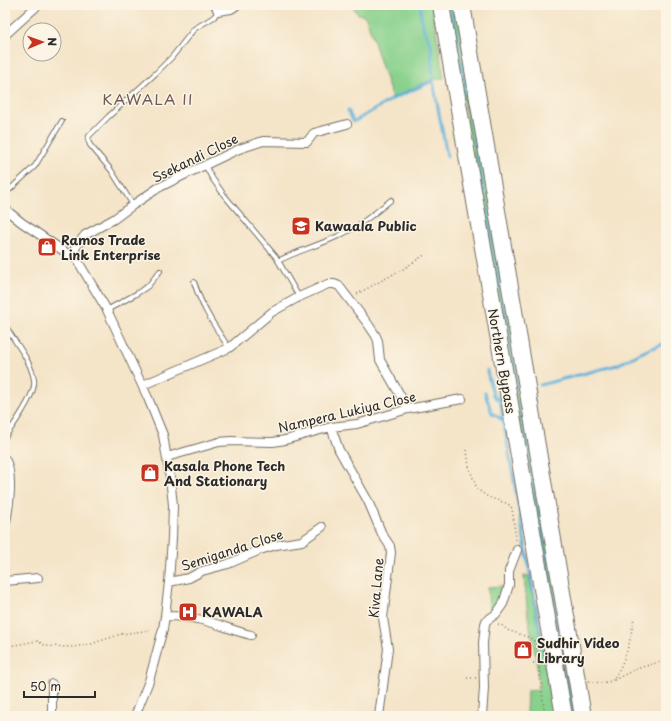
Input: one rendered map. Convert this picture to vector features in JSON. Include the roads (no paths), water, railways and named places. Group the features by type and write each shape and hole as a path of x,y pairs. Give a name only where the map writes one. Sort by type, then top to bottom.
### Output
{"highway":[{"name":"Northern Bypass","path":"441,5 564,716"},
{"name":"Northern Bypass","path":"462,5 583,716"}],"street":[{"path":"5,35 38,5"},
{"path":"216,8 231,9 237,5"},
{"name":"Ssekandi Close","path":"76,258 75,248 85,235 114,219 158,188 240,149 264,141 307,142 314,134 347,124"},
{"path":"5,209 21,222 76,258 107,310 143,385 162,435 167,457 172,505 169,582 163,629 148,681 135,716"},
{"path":"143,385 229,348 272,312 299,297 328,284 334,284 339,286 376,336 380,360 408,409"},
{"name":"Nampera Lukiya Close","path":"167,457 211,444 231,441 273,442 285,440 331,427 357,424 408,409 462,399"},
{"name":"Kiva Lane","path":"331,427 339,450 368,501 392,553 383,618 388,649 379,716"},
{"path":"5,459 8,464 10,478 9,500 5,526"},
{"name":"Semiganda Close","path":"169,582 189,578 202,571 228,564 260,550 276,545 302,541 322,527"},
{"path":"482,716 484,688 483,644 485,624 486,621 496,614 503,604 509,585 509,571 517,550"},
{"path":"5,581 38,578"},
{"path":"165,616 204,620 236,632 251,635"},
{"path":"52,684 52,716"}],"lane":[{"path":"132,205 111,170 90,145 88,140 89,136 137,92 172,57 194,29 214,17 216,8"},
{"path":"5,194 35,166 62,121"},
{"path":"205,165 224,195 278,261 299,297"},
{"path":"278,261 292,254 312,248 346,232 366,220 390,200"},
{"path":"107,310 148,286 160,271"},
{"path":"194,282 208,317 229,348"},
{"path":"5,325 28,363 35,382 32,395 5,438"}],"waterway":[{"path":"420,5 424,30 431,44 433,81 447,156"},
{"path":"451,5 518,388"},
{"path":"348,110 353,121 355,121 396,97 433,81"},
{"path":"540,385 617,365 649,349 666,343"},
{"path":"487,370 493,395 500,402"},
{"path":"485,393 492,413 503,420"},
{"path":"499,395 555,716"},
{"path":"520,402 573,716"}],"place":[{"name":"Kawaala Public","path":"301,226"},
{"name":"Ramos Trade Link Enterprise","path":"47,247"},
{"name":"Kasala Phone Tech And Stationary","path":"150,473"},
{"name":"KAWALA","path":"188,612"},
{"name":"Sudhir Video Library","path":"523,650"}],"district":[{"name":"KAWALA II","path":"148,100"}]}
